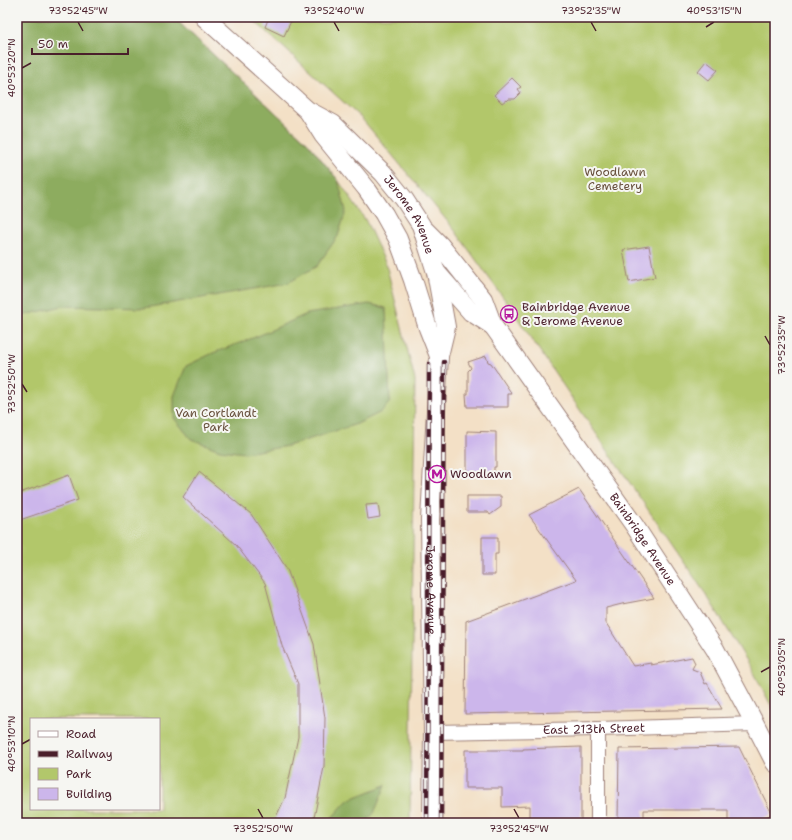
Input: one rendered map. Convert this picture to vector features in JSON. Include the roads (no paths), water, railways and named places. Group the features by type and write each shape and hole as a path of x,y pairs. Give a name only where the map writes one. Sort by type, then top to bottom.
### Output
{"main road":[{"name":"Jerome Avenue","path":"204,17 307,110 333,124 383,173 404,198 421,225 436,272 446,326 439,356 430,520 433,732 432,823"},
{"name":"Jerome Avenue","path":"307,110 323,134 366,188 384,214 398,239 439,356"},
{"name":"Bainbridge Avenue","path":"421,225 440,245 483,299 493,326 634,525 715,649 775,764"},
{"name":"Bainbridge Avenue","path":"436,272 470,312 493,326"},
{"path":"413,280 436,272"}],"street":[{"name":"East 213th Street","path":"433,732 755,724"},
{"path":"598,729 598,823"}],"railway":[{"path":"441,823 444,362"},
{"path":"427,823 429,364"}],"place":[{"name":"Bainbridge Avenue & Jerome Avenue","path":"509,314"},
{"name":"Woodlawn","path":"437,474"}],"park label":[{"name":"Woodlawn Cemetery","path":"615,179"},
{"name":"Van Cortlandt Park","path":"216,420"}]}
